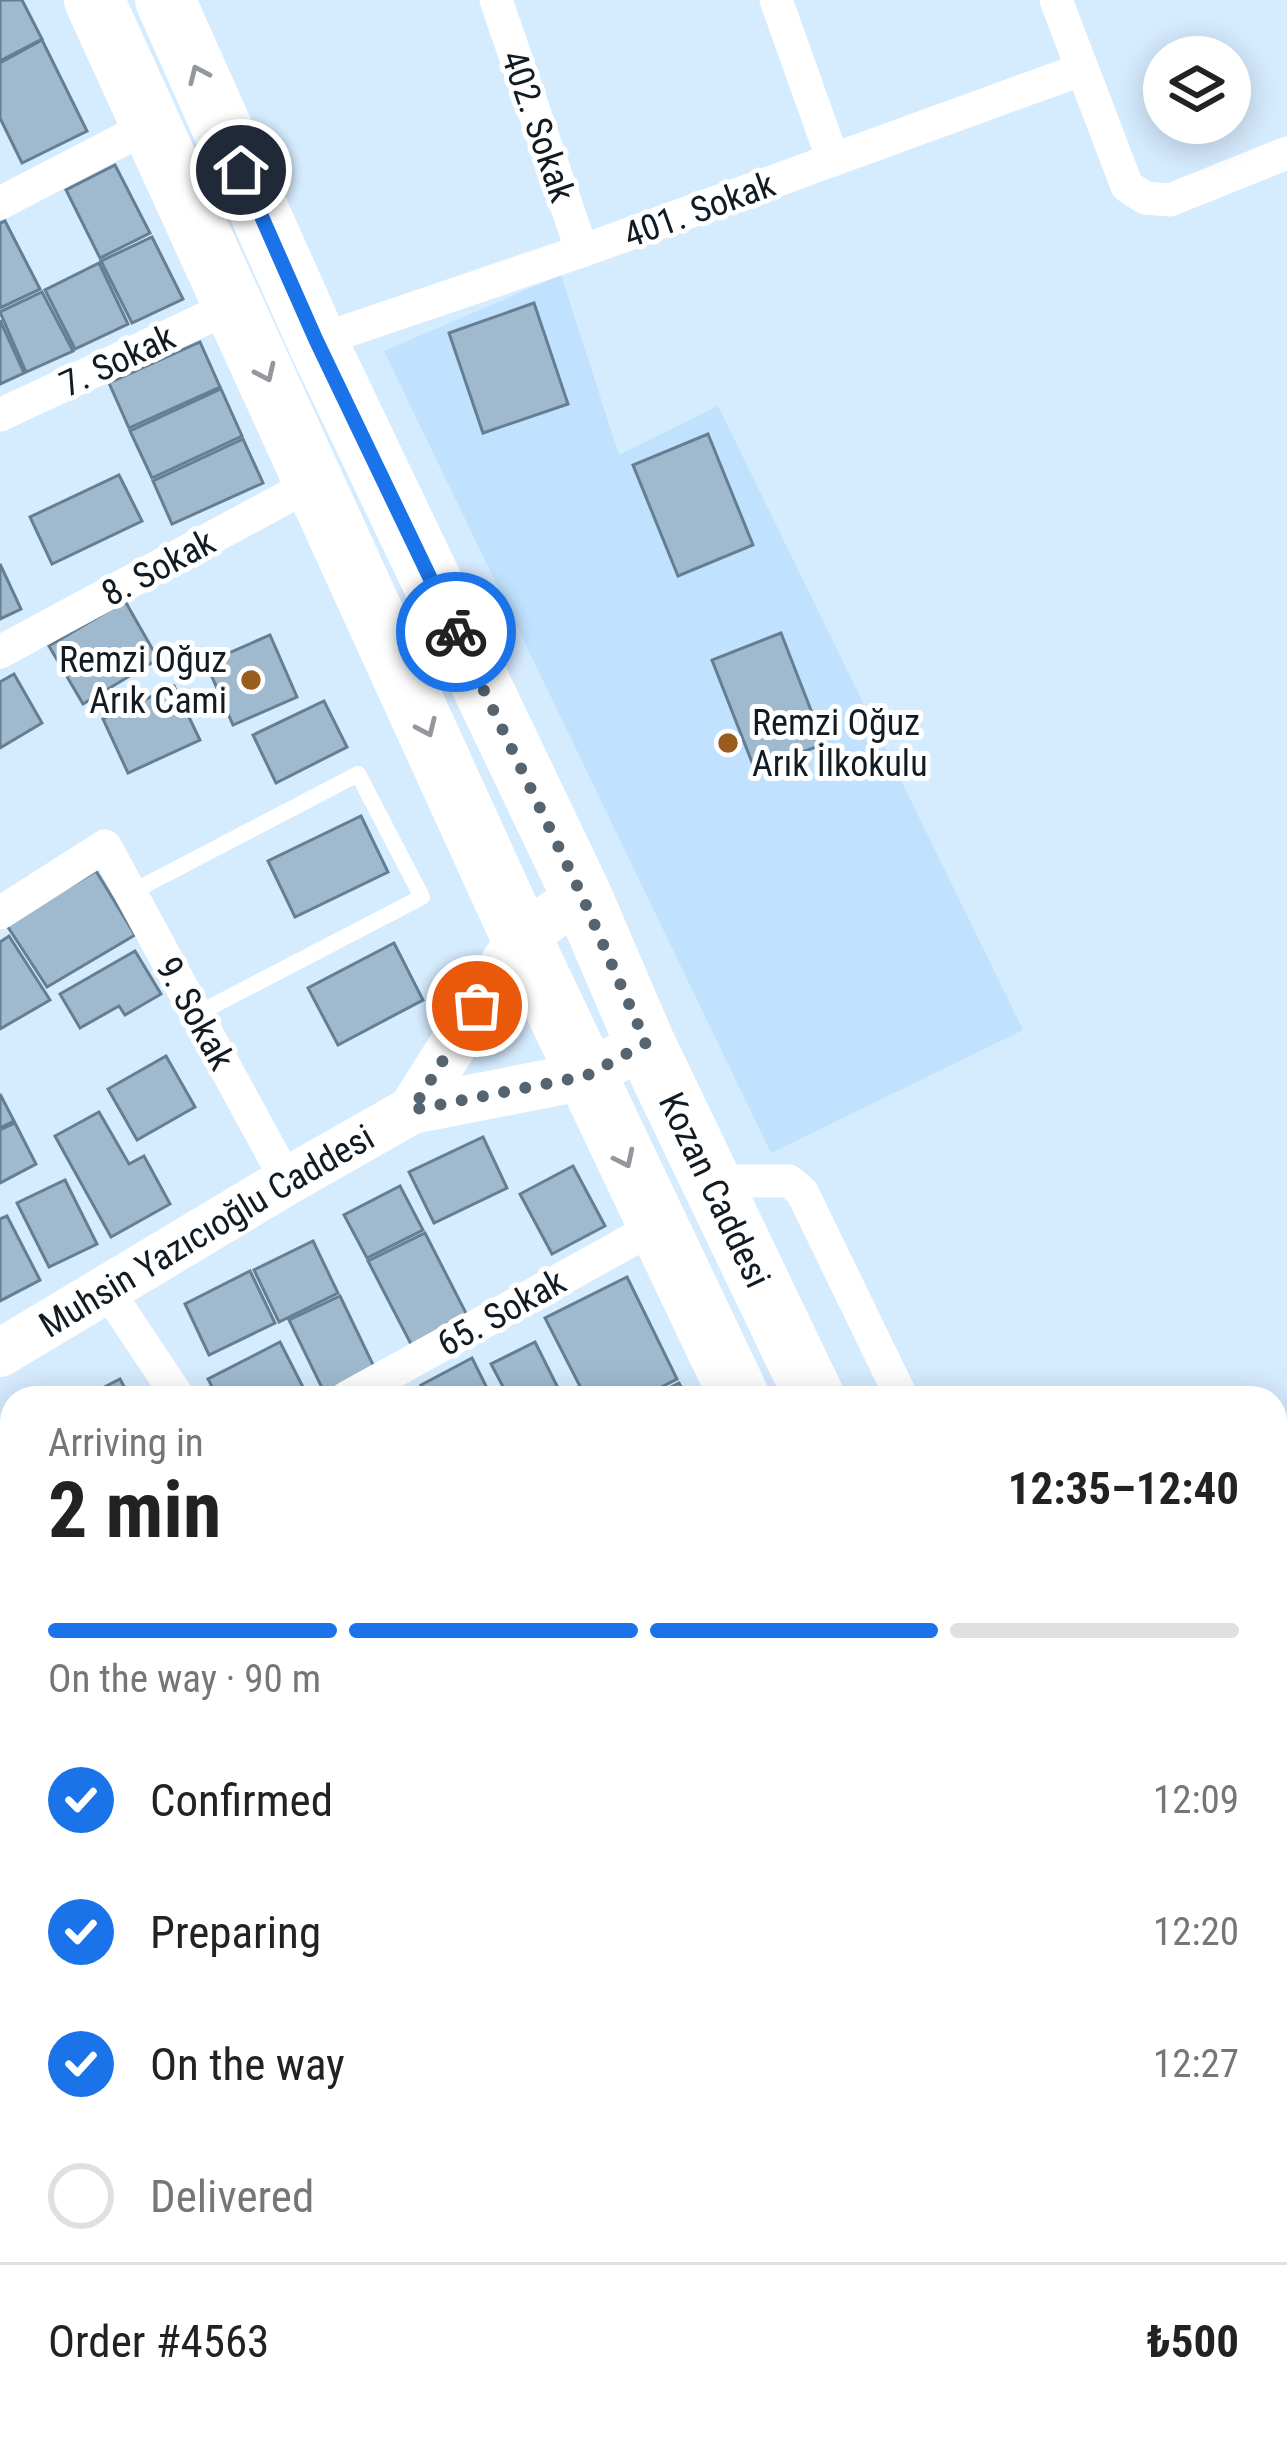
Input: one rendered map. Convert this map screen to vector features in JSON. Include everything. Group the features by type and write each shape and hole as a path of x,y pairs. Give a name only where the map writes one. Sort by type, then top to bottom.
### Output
{"highway":[{"name":"Kozan Caddesi","path":"94,0 520,937 734,1386"},
{"name":"Kozan Caddesi","path":"165,0 316,340 582,896 808,1386"}],"main road":[{"path":"412,1110 520,937 582,896"},
{"path":"412,1110 586,1076 646,1043"},
{"name":"Muhsin Yazıcıoğlu Caddesi","path":"0,1353 412,1110"}],"street":[{"name":"402. Sokak","path":"496,0 582,251"},
{"path":"776,0 833,160"},
{"path":"1056,0 1127,186 1145,198 1170,200 1287,154"},
{"name":"401. Sokak","path":"316,340 582,251 1080,70"},
{"path":"0,203 151,125"},
{"name":"7. Sokak","path":"0,415 235,305"},
{"name":"8. Sokak","path":"0,652 316,482"},
{"name":"9. Sokak","path":"0,913 105,846 287,1180"},
{"path":"711,1181 789,1181 802,1192 896,1386"},
{"name":"65. Sokak","path":"368,1386 657,1226"},
{"path":"107,1290 171,1386"}],"lane":[{"path":"130,892 358,774 422,897 197,1014"}],"shaded area":[{"name":"Remzi Oğuz Arık İlkokulu","path":"561,275 619,455 718,406 1023,1030 771,1153 384,351"}],"building":[{"path":"0,0 22,0 42,39 0,61"},
{"path":"42,40 87,131 22,163 0,118 0,63"},
{"path":"115,165 150,233 100,258 66,190"},
{"path":"5,221 40,289 0,308 0,223"},
{"path":"152,237 183,299 132,323 101,261"},
{"path":"99,263 128,324 75,349 45,290"},
{"path":"42,292 73,351 26,372 0,312"},
{"path":"534,303 568,404 483,433 449,333"},
{"path":"0,320 24,373 0,384"},
{"path":"200,342 220,387 129,428 109,383"},
{"path":"221,389 242,436 152,478 130,431"},
{"path":"708,434 753,545 678,576 633,465"},
{"path":"243,439 263,483 172,524 153,481"},
{"path":"119,475 142,521 52,564 30,517"},
{"path":"0,564 21,609 0,619"},
{"path":"125,601 158,659 83,704 49,646"},
{"path":"781,633 824,744 755,770 712,660"},
{"name":"Remzi Oğuz Arık Cami","path":"270,635 297,697 233,725 206,663"},
{"path":"14,674 42,723 0,748 0,682"},
{"path":"174,686 200,740 128,773 103,719"},
{"path":"324,701 347,747 276,783 253,735"},
{"path":"361,816 388,872 295,917 268,861"},
{"path":"96,871 135,935 47,987 6,924"},
{"path":"9,936 50,1000 0,1029 0,942"},
{"path":"394,943 423,1000 338,1045 308,988"},
{"path":"135,951 161,994 125,1015 119,1006 80,1028 60,994"},
{"path":"166,1056 195,1107 137,1140 108,1089"},
{"path":"0,1094 14,1121 0,1128"},
{"path":"99,1112 129,1164 144,1156 170,1204 111,1237 55,1136"},
{"path":"15,1123 36,1164 0,1183 0,1130"},
{"path":"483,1137 507,1188 434,1223 409,1172"},
{"path":"573,1166 605,1226 552,1254 520,1194"},
{"path":"65,1180 97,1244 49,1267 17,1203"},
{"path":"400,1186 423,1230 367,1258 344,1215"},
{"path":"7,1216 40,1280 0,1301 0,1219"},
{"path":"425,1233 468,1317 412,1346 368,1261"},
{"path":"313,1241 338,1293 279,1322 254,1270"},
{"path":"250,1271 275,1323 209,1355 185,1304"},
{"path":"627,1277 677,1379 663,1386 580,1386 545,1318"},
{"path":"340,1296 377,1373 351,1386 321,1386 289,1320"},
{"path":"280,1342 302,1386 212,1386 208,1379"},
{"path":"535,1342 557,1386 503,1386 491,1364"},
{"path":"472,1358 486,1386 422,1386"}],"way so far":[{"path":"456,632 646,1043 586,1076 412,1110 477,1006"}],"place":[{"name":"Remzi Oğuz Arık Cami","path":"251,680"},
{"name":"Remzi Oğuz Arık İlkokulu","path":"728,743"}],"route":[{"path":"241,170 316,340 456,632"}]}
